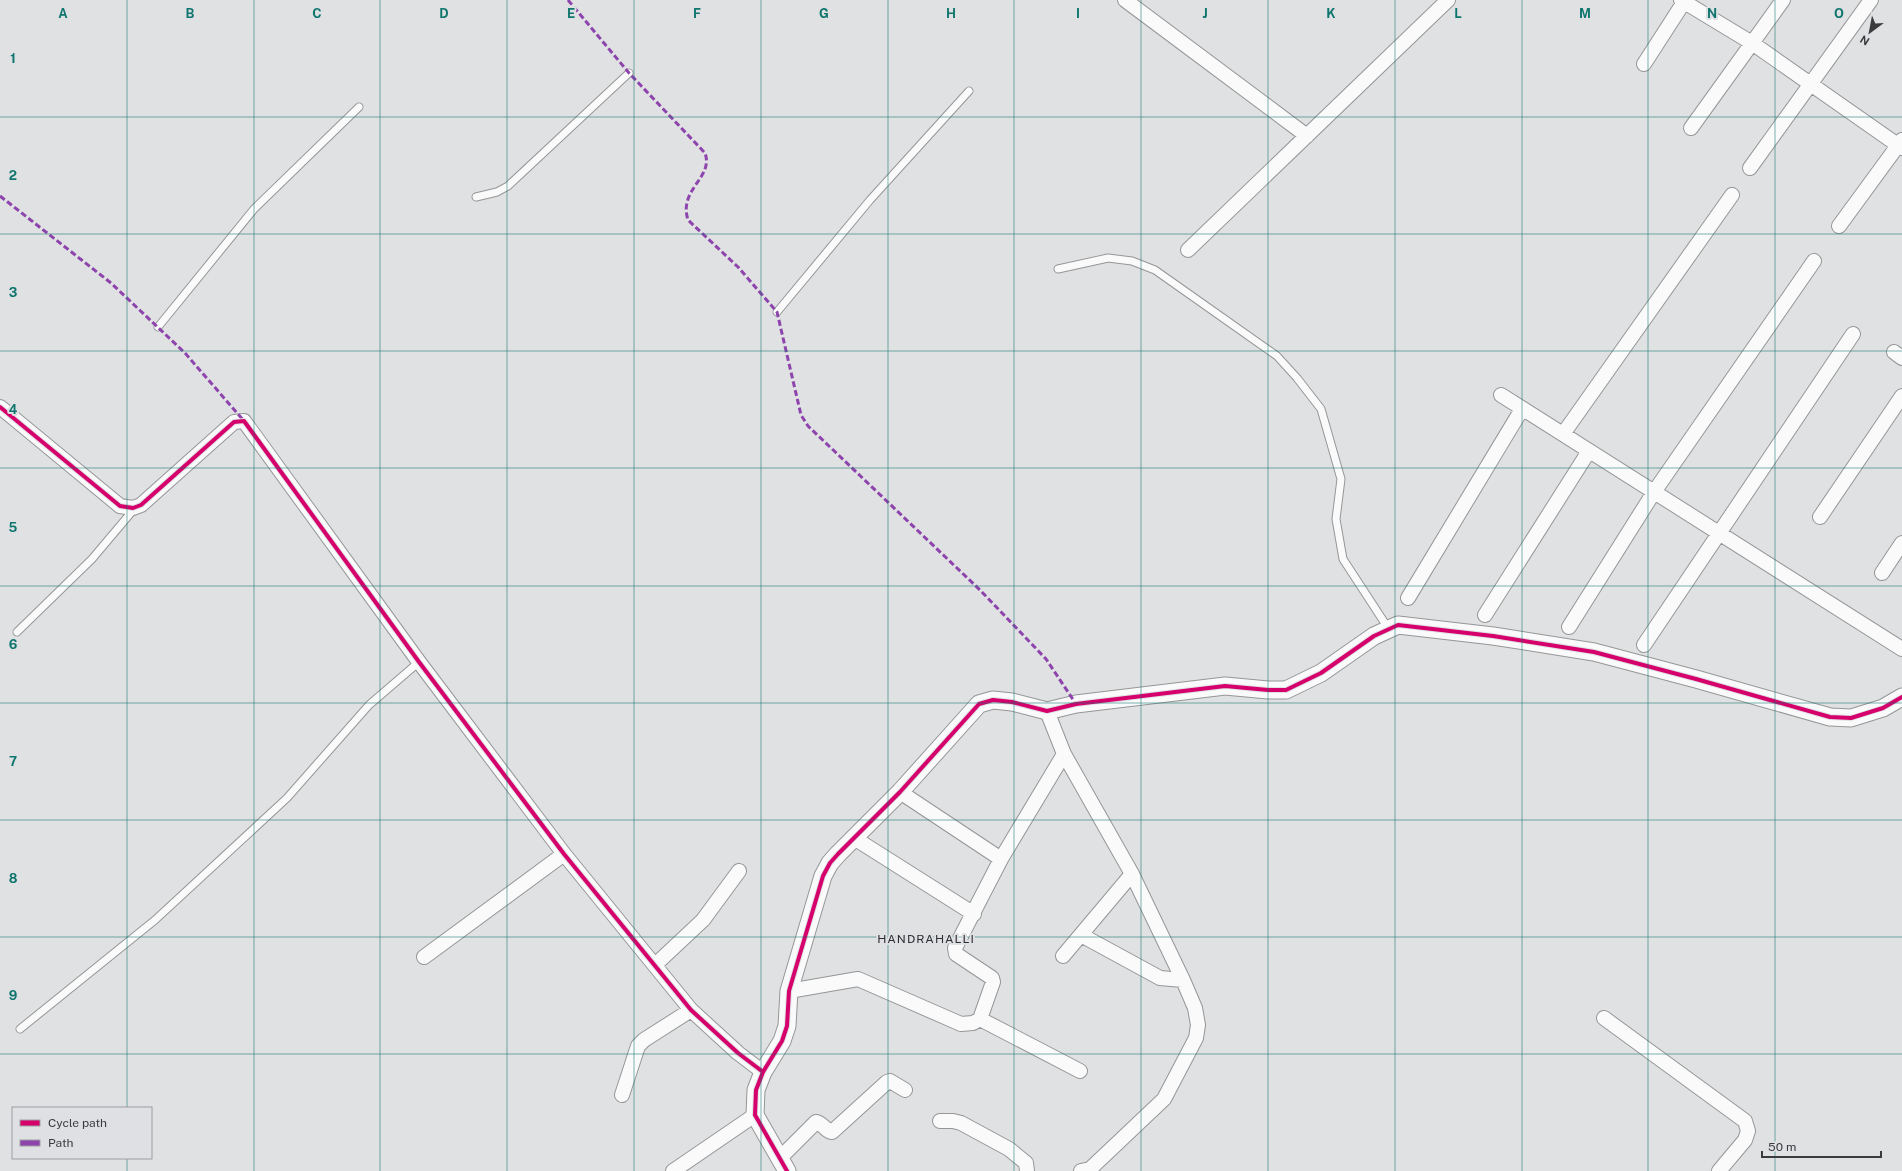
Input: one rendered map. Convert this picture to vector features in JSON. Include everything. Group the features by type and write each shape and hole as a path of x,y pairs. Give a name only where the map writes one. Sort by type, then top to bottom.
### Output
{"street":[{"path":"1125,0 1306,136"},
{"path":"1188,250 1448,0"},
{"path":"1691,128 1783,0"},
{"path":"1750,168 1810,83 1872,0"},
{"path":"1644,64 1682,1 1752,43 1901,144 1839,226"},
{"path":"1564,434 1732,194"},
{"path":"1569,628 1654,492 1814,261"},
{"path":"1644,645 1853,334"},
{"path":"1501,395 1902,649"},
{"path":"1820,517 1902,396"},
{"path":"0,407 120,506 127,508 141,505 234,422 244,421 419,662 564,854 691,1010 738,1053 763,1072"},
{"path":"1408,598 1522,409"},
{"path":"1485,615 1589,451"},
{"path":"1882,573 1902,543"},
{"path":"905,1090 894,1082 887,1082 832,1132 827,1130 820,1123 816,1122 784,1164 755,1115 756,1090 763,1072 782,1041 786,1026 789,992 823,876 830,863 900,792 979,704 993,700 1012,702 1047,711 1076,704 1225,686 1286,690 1321,673 1388,628 1398,625 1493,636 1594,652 1830,717 1851,718 1883,708 1902,696"},
{"path":"1047,711 1064,754 1132,874 1183,980 1195,1008 1198,1025 1196,1038 1164,1099 1090,1169 1081,1171"},
{"path":"789,992 858,979 961,1024 973,1023 980,1019 993,982 992,978 956,954 955,951 1001,859 1064,754"},
{"path":"900,792 1001,859"},
{"path":"854,838 974,914"},
{"path":"424,957 564,854"},
{"path":"655,965 703,920 739,871"},
{"path":"1063,956 1132,874"},
{"path":"1081,935 1160,978 1183,980"},
{"path":"622,1095 638,1046 644,1040 691,1010"},
{"path":"1604,1018 1745,1121 1748,1131 1745,1140 1719,1171"},
{"path":"980,1019 1080,1071"},
{"path":"673,1171 755,1115"},
{"path":"940,1121 954,1121 961,1123 1009,1149 1026,1163 1027,1171"}],"lane":[{"path":"476,197 497,192 508,186 629,73"},
{"path":"777,312 870,200 969,91"},
{"path":"158,327 254,209 359,107"},
{"path":"1058,269 1108,258 1132,261 1155,270 1277,356 1298,378 1321,409 1341,480 1336,519 1343,559 1388,628"},
{"path":"17,632 92,559 136,506"},
{"path":"20,1029 161,915 287,798 369,705 419,662"}],"marked path":[{"path":"568,0 629,73 705,153 705,170 691,192 688,200 686,209 688,220 738,267 777,312 801,415 808,426 980,590 1046,659 1076,704"},
{"path":"0,196 111,283 185,353 244,421"}],"cycle path":[{"path":"0,407 120,506 133,508 141,505 234,422 244,421 419,662 564,854 691,1010 738,1053 763,1072"},
{"path":"787,1171 755,1115 756,1090 763,1072 782,1041 787,1026 789,991 823,876 830,863 838,854 900,792 979,704 993,700 1012,702 1047,711 1076,704 1225,686 1286,690 1321,673 1374,636 1398,625 1493,636 1594,652 1830,717 1851,718 1883,708 1902,697"}],"district":[{"name":"HANDRAHALLI","path":"926,939"}]}
